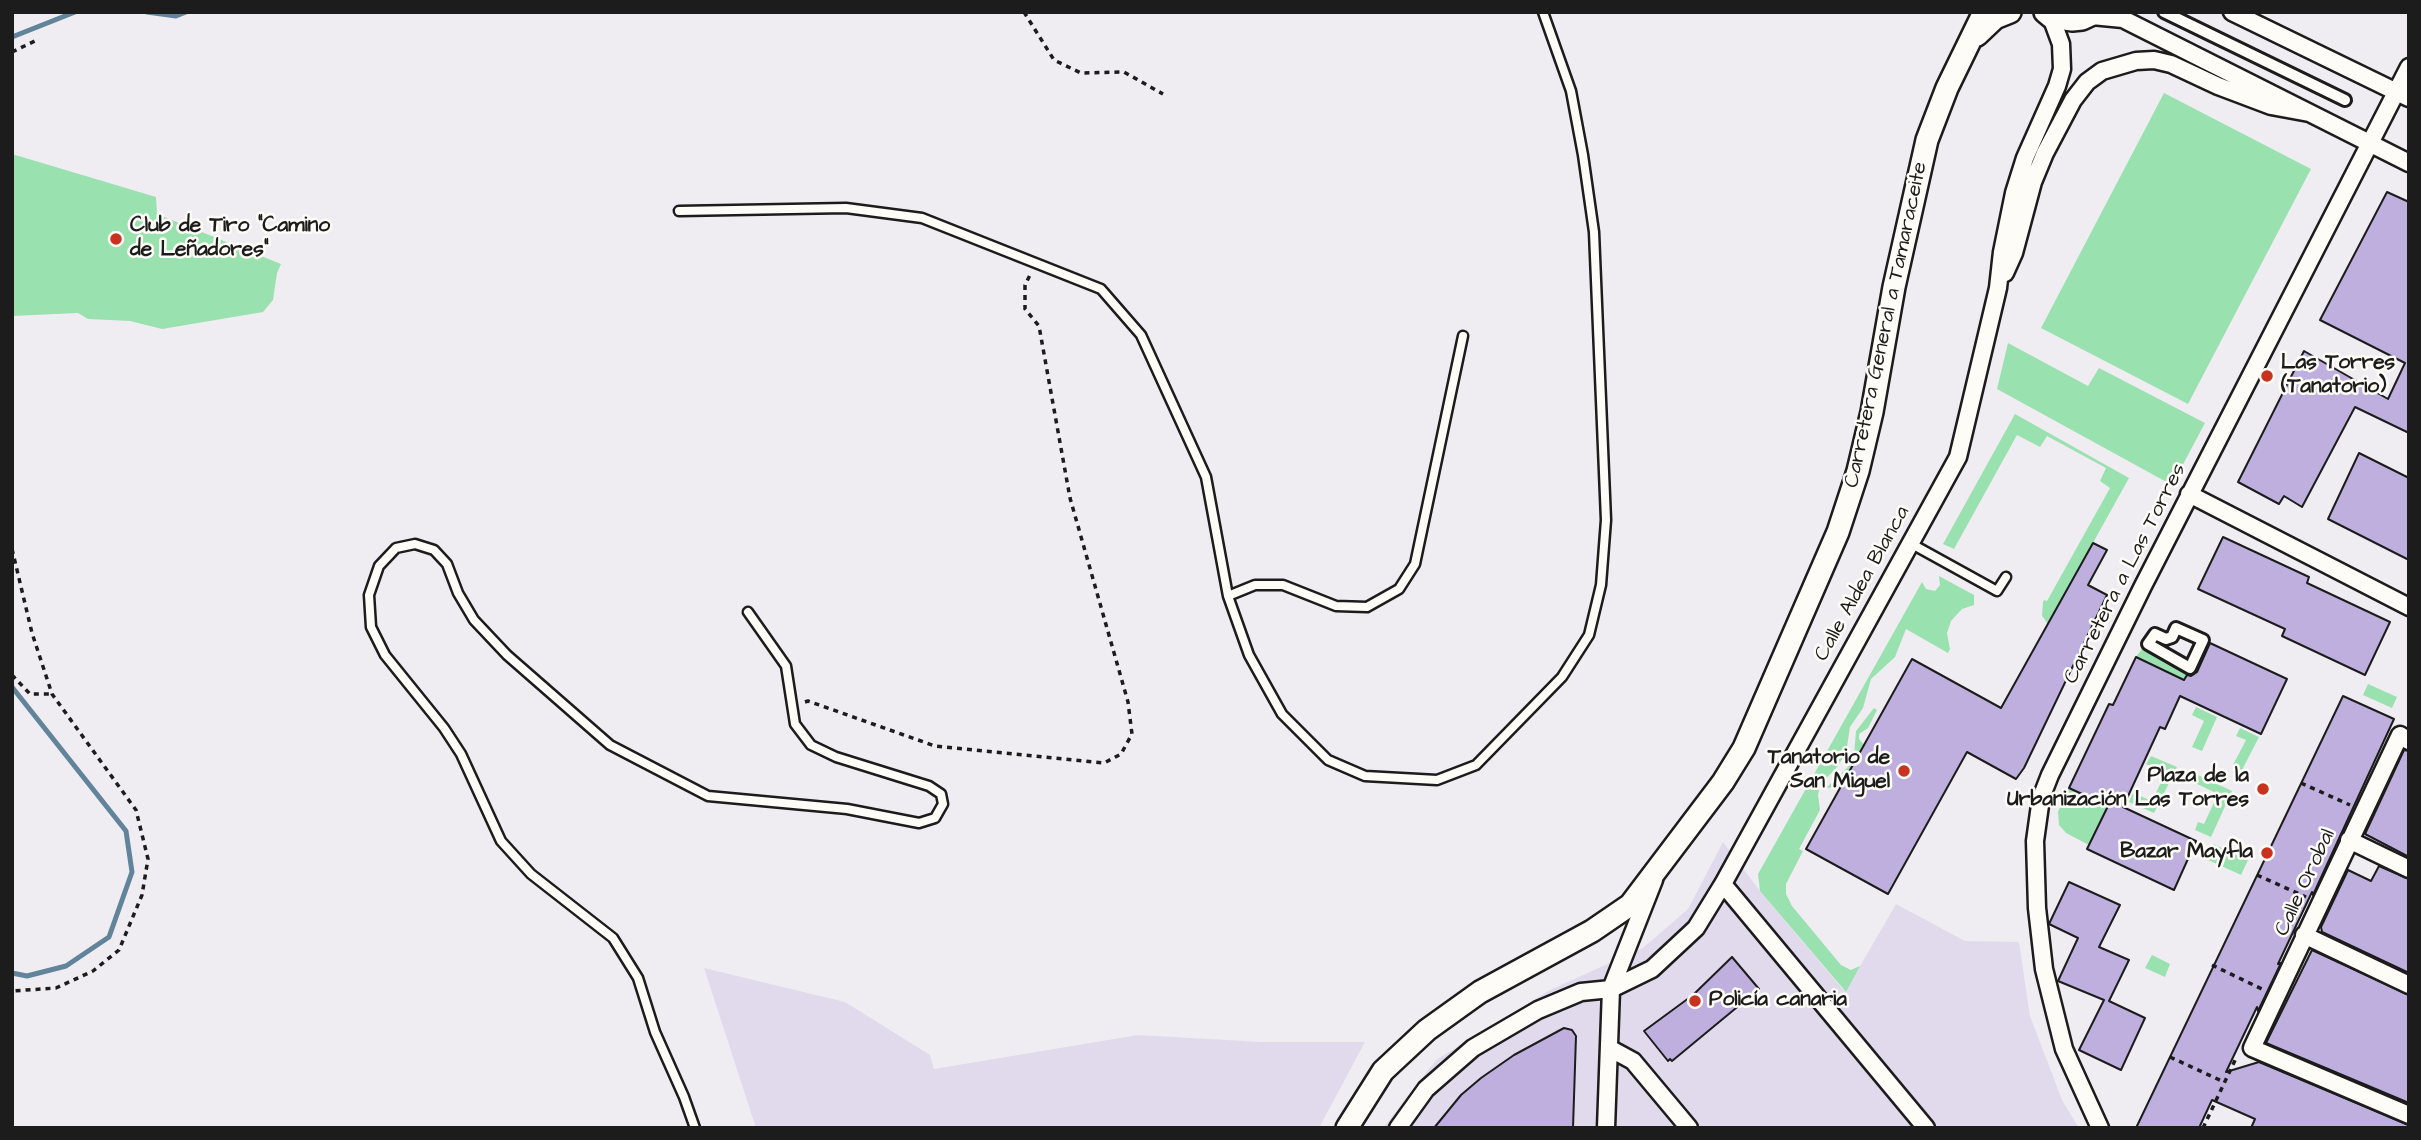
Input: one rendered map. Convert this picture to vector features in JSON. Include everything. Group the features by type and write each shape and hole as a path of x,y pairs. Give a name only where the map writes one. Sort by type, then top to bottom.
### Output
{"main road":[{"name":"Carretera General a Tamaraceite","path":"1347,1128 1384,1071 1427,1030 1480,992 1614,918 1630,905 1723,782 1744,748 1838,532 1858,471 1872,412 1894,287 1927,140 1947,88 1984,12"},
{"name":"Carretera General a Tamaraceite","path":"1969,44 1995,18 2010,12"},
{"path":"2044,14 2072,20 2094,14"}],"street":[{"path":"2164,12 2345,100"},
{"path":"2232,12 2402,95"},
{"name":"Calle Aldea Blanca","path":"1398,1128 1426,1089 1473,1048 1538,1010 1581,992 1611,989 1652,969 1696,928 1723,884 1958,457 1998,288 2014,193 2025,158 2062,69 2061,44 2044,14"},
{"path":"2094,14 2123,19 2409,163"},
{"name":"Calle Aldea Blanca","path":"1998,288 2014,253 2033,182 2045,153 2073,100 2087,82 2102,71 2136,61 2154,60 2171,64 2270,106 2309,113"},
{"name":"Carretera a Las Torres","path":"2100,1128 2064,1049 2044,969 2035,841 2041,798 2189,494 2370,142 2402,95 2409,67"},
{"path":"2189,494 2409,607"},
{"path":"2176,628 2203,640 2190,668 2148,644 2155,634 2166,639 2172,637 2176,628"},
{"name":"Calle Orobal","path":"2404,738 2349,840 2252,1048 2409,1115"},
{"path":"2349,840 2409,869"},
{"path":"1606,1128 1611,989 1646,904 1657,869"},
{"path":"1723,884 1926,1128"},
{"path":"2304,935 2409,985"},
{"path":"1793,992 1796,972"},
{"path":"1609,1048 1633,1061 1689,1128"}],"lane":[{"path":"679,211 846,208 922,218 1101,289 1142,335 1206,477 1228,596 1248,655 1282,714 1328,760 1365,776 1437,780 1476,765 1562,677 1589,635 1601,586 1606,520 1594,232 1570,91 1544,12"},
{"path":"1228,596 1255,586 1283,585 1336,606 1367,607 1399,589 1415,564 1463,336"},
{"path":"1910,543 1997,591 2006,577"},
{"path":"695,1128 655,1032 638,978 613,938 531,874 501,841 461,754 444,728 385,655 371,627 369,596 379,566 396,548 415,544 434,550 447,564 458,593 474,620 507,655 610,745 708,796 847,808 919,823 935,818 943,804 940,794 929,786 836,757 811,745 795,724 786,666 748,612"}],"path":[{"path":"1024,12 1054,61 1081,73 1124,72 1163,94"},
{"path":"12,52 39,39"},
{"path":"793,707 808,701 935,746 1104,763 1121,754 1132,734 1128,702 1070,498 1039,326 1025,309 1025,285 1036,263"},
{"path":"12,549 32,633 52,694 136,810 148,859 142,895 119,950 93,971 56,988 12,991"},
{"path":"12,675 30,694 52,694"},
{"path":"2301,783 2355,807"},
{"path":"2257,875 2311,900"},
{"path":"2212,965 2267,991"},
{"path":"2170,1057 2224,1082"}],"shaded area":[{"path":"1723,842 1760,891 1845,992 1896,904 1965,941 2019,942 2030,1016 2062,1100 2079,1128 1383,1128 1436,1060 1550,990 1643,948 1688,909"},
{"path":"704,968 845,1002 930,1055 934,1069 1138,1035 1262,1042 1365,1042 1319,1128 756,1128"}],"green space":[{"path":"2164,93 2311,169 2188,404 2041,328"},
{"name":"Club de Tiro \"Camino de Leñadores\"","path":"12,154 156,197 157,214 281,264 273,300 263,312 162,329 130,321 88,319 78,313 12,316"},
{"path":"2008,343 2088,386 2099,368 2205,423 2172,485 1997,389"},
{"path":"2015,414 2129,478 2048,624 2042,616 2043,602 2047,601 2110,488 2100,481 2106,468 2047,436 2040,447 2017,435 1954,549 1943,544"},
{"path":"1939,576 1974,595 1974,605 1962,609 1951,621 1947,633 1950,649 1948,653 1906,629 1895,657 1871,679 1863,708 1850,727 1846,753 1820,785 1820,810 1799,849 1803,851 1786,884 1786,894 1792,906 1841,965 1851,970 1860,966 1846,992 1760,891 1758,874 1922,582 1926,589 1935,591 1940,585"},
{"path":"2144,646 2190,668 2184,680 2136,657"},
{"path":"2368,684 2397,697 2392,708 2363,695"},
{"path":"2196,707 2217,717 2202,751 2192,747 2204,721 2192,715"},
{"path":"1874,708 1877,710 1868,728 1859,734 1864,745 1841,787 1826,788 1849,766 1854,755 1856,731"},
{"path":"2240,728 2259,737 2242,770 2233,765 2246,740 2236,736"},
{"path":"2151,756 2177,767 2154,813 2129,802 2133,793 2152,801 2166,772 2146,764"},
{"path":"2198,775 2232,791 2211,837 2195,830 2198,822 2204,824 2218,794 2195,783"},
{"path":"2069,788 2108,806 2089,845 2066,833 2059,825 2058,812"},
{"path":"2213,844 2248,860 2241,875 2206,859"},
{"path":"2152,955 2170,964 2165,977 2145,968"}],"building":[{"path":"2387,192 2409,202 2409,433 2355,407 2302,507 2284,496 2279,504 2238,482 2304,351 2388,399 2405,363 2320,320"},
{"path":"2359,453 2409,478 2409,560 2328,519"},
{"path":"2223,537 2309,577 2307,583 2390,622 2365,675 2282,636 2285,629 2198,589"},
{"name":"Tanatorio de San Miguel","path":"2093,543 2107,550 2088,585 2107,595 2024,768 2016,779 1967,752 1888,894 1806,849 1912,659 2001,708"},
{"path":"2210,643 2287,679 2261,734 2180,696 2165,729 2160,727 2123,807 2196,841 2174,890 2087,849 2108,806 2069,788 2109,704 2113,705 2136,657 2184,680 2187,675 2191,676 2197,672"},
{"path":"2343,696 2394,719 2313,895 2312,892 2278,964 2281,963 2226,1072 2259,1062 2409,1125 2409,1128 2251,1128 2255,1119 2212,1100 2199,1128 2136,1128"},
{"path":"2404,750 2409,751 2409,857 2365,834"},
{"path":"2379,866 2409,879 2409,973 2322,932 2321,927 2348,870 2371,881"},
{"path":"2069,882 2120,905 2099,947 2129,960 2109,1001 2145,1018 2121,1070 2079,1050 2104,1000 2058,981 2078,938 2049,924"},
{"path":"2312,950 2409,995 2409,1103 2266,1043"},
{"path":"1732,957 1759,989 1672,1061 1668,1061 1644,1031 1693,995"},
{"path":"1564,1028 1572,1030 1576,1036 1573,1128 1434,1128 1461,1095 1481,1078 1514,1055"}],"waterway":[{"path":"12,37 75,12"},
{"path":"147,12 176,16 186,12"},
{"path":"12,687 126,831 132,872 109,937 66,966 27,976 12,973"}],"place":[{"name":"Club de Tiro \"Camino de Leñadores\"","path":"116,239"},
{"name":"Las Torres (Tanatorio)","path":"2267,376"},
{"name":"Tanatorio de San Miguel","path":"1904,771"},
{"name":"Plaza de la Urbanización Las Torres","path":"2263,789"},
{"name":"Bazar Mayfla","path":"2267,853"},
{"name":"Policía canaria","path":"1695,1001"}]}
